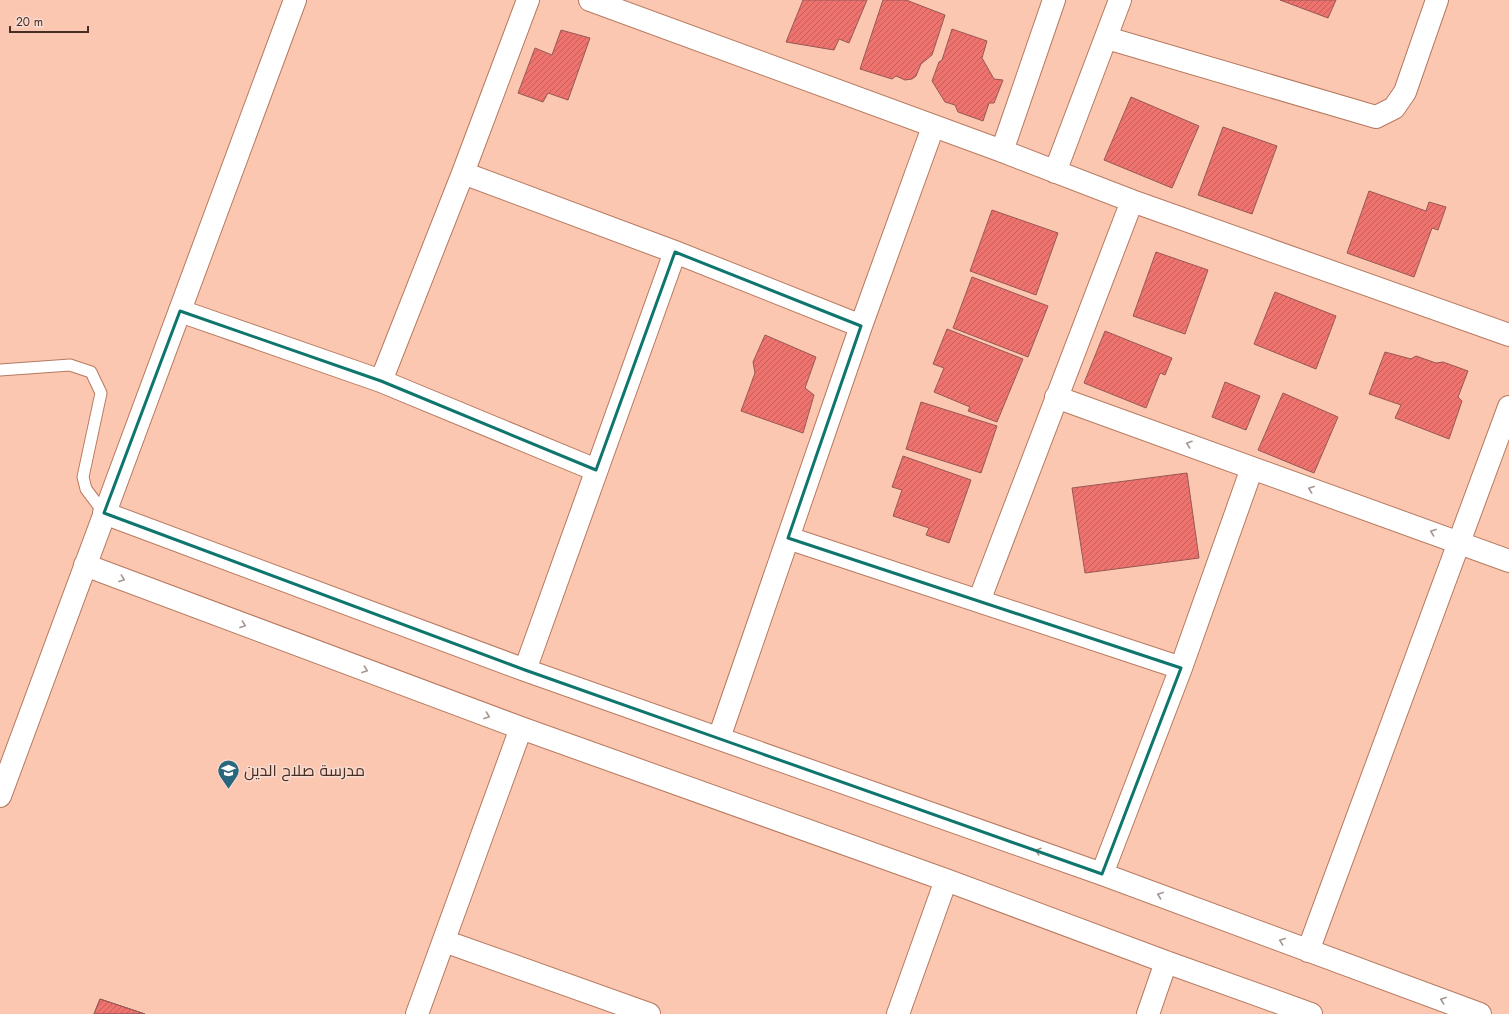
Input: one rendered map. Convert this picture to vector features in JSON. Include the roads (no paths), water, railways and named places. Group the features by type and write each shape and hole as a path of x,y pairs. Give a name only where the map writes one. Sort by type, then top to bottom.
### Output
{"street":[{"path":"0,796 295,0"},
{"path":"381,381 463,173 528,0"},
{"path":"590,0 933,127 1002,151 1132,201 1509,335"},
{"path":"1002,151 1054,0"},
{"path":"1055,172 1107,38 1120,0"},
{"path":"1107,38 1376,117 1394,108 1405,92 1437,0"},
{"path":"719,738 861,326 933,127"},
{"path":"463,173 675,252 861,326"},
{"path":"979,601 1132,201"},
{"path":"526,670 596,470 675,252"},
{"path":"180,311 381,381 596,470"},
{"path":"1056,397 1509,561"},
{"path":"1308,950 1509,406"},
{"path":"1102,874 1180,668 1252,468"},
{"path":"104,513 526,670 1102,874 1480,1014"},
{"path":"788,538 1180,668"},
{"path":"85,565 521,728 946,880 1311,1014"},
{"path":"417,1014 521,728"},
{"path":"898,1014 946,880"},
{"path":"444,941 649,1014"},
{"path":"1148,1014 1166,962"}],"lane":[{"path":"0,370 70,365 91,372 101,393 83,477 86,489 104,513"}],"place":[{"name":"مدرسة صلاح الدين","path":"229,790"}]}
